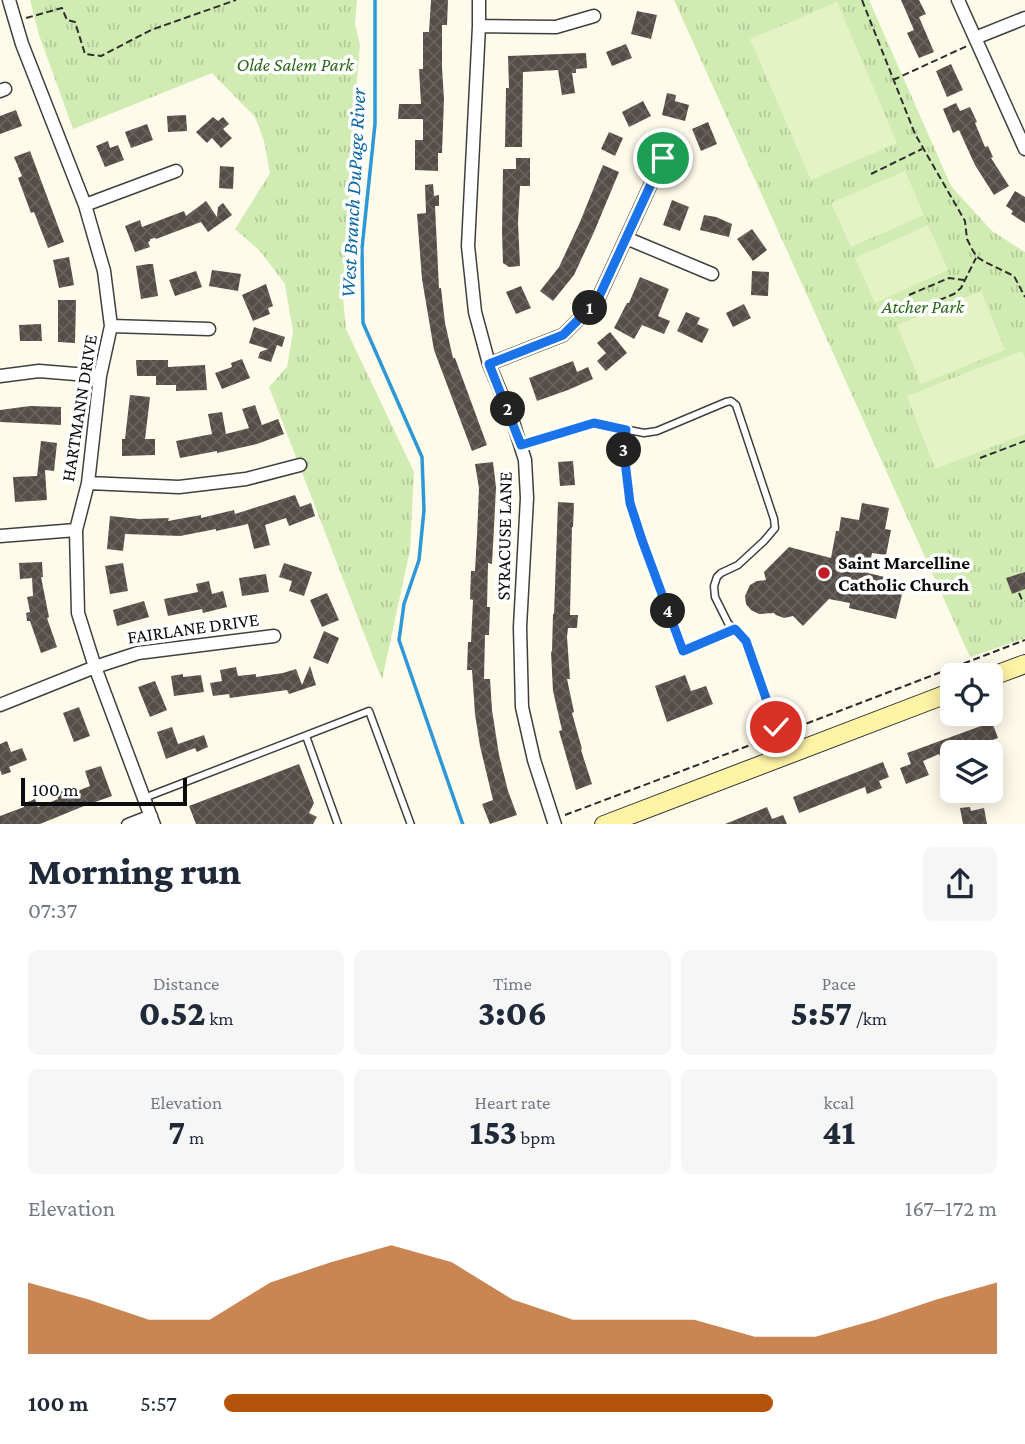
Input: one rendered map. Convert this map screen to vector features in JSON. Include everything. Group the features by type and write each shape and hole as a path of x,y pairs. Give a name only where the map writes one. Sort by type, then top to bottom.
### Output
{"street":[{"name":"HARTMANN DRIVE","path":"9,0 22,44 85,205 104,271 111,326 100,376 88,483 76,530 78,613 95,667 153,820"},
{"name":"SYRACUSE LANE","path":"479,0 480,26 468,246 475,312 489,364 521,445 527,478 520,627 522,707 534,760 555,824"},
{"path":"958,0 1025,149"},
{"path":"480,26 556,27 594,16"},
{"path":"975,38 1025,18"},
{"path":"489,364 563,335 597,301 663,158"},
{"path":"85,205 176,171"},
{"path":"626,238 712,274"},
{"path":"111,326 209,329"},
{"path":"0,376 39,371 100,376"},
{"path":"88,483 180,487 246,479 300,465"},
{"path":"0,536 76,530"},
{"name":"FAIRLANE DRIVE","path":"0,705 138,653 274,636"},
{"path":"1003,672 1025,664"},
{"path":"604,824 626,821 786,755 940,697"},
{"path":"128,824 153,820"}],"lane":[{"path":"521,445 594,423 644,433 657,431 726,402 731,401 736,405 775,527 738,565 721,573 714,586 715,597 728,623 746,641 786,755"},
{"path":"626,430 624,453 630,503 683,651 735,629"},
{"path":"144,798 369,711 411,824"},
{"path":"306,736 338,824"}],"path":[{"path":"15,21 62,8 67,20 75,22 85,54 101,55 151,30 236,0"},
{"path":"862,0 915,134 965,220 967,239 977,257 1014,276 1025,297"},
{"path":"893,80 962,49"},
{"path":"871,174 923,149"},
{"path":"920,308 961,288 977,257"},
{"path":"909,295 948,278 965,281"},
{"path":"980,458 1025,441"},
{"path":"1019,593 1025,601"}],"green space":[{"name":"Olde Salem Park","path":"30,0 357,0 355,24 360,45 356,92 358,142 343,298 346,329 414,472 410,550 382,680 269,387 287,367 293,332 285,284 260,251 235,229 270,173 264,141 255,117 212,73 73,129 39,35"},
{"name":"Atcher Park","path":"674,0 869,0 951,186 992,231 1025,252 1025,638 970,657"},
{"path":"837,2 897,143 811,180 750,39"},
{"path":"905,171 924,215 851,247 831,203"},
{"path":"928,225 948,270 875,303 855,258"},
{"path":"981,291 1005,350 921,384 897,325"},
{"path":"1022,351 1025,358 1025,434 935,469 907,396"}],"building":[{"path":"431,0 448,0 447,25 442,25 444,99 442,153 438,153 438,171 415,170 415,140 423,140 423,119 398,119 399,104 421,104 419,69 423,69 423,32 429,32"},
{"path":"901,0 919,0 926,14 919,17 934,52 919,58 907,33 914,30"},
{"path":"637,11 657,15 651,39 631,34"},
{"path":"626,44 632,58 612,66 606,52"},
{"path":"586,53 587,68 576,69 576,73 572,73 575,93 562,95 558,70 523,72 522,147 505,147 508,56"},
{"path":"951,64 963,90 947,97 936,71"},
{"path":"667,93 676,95 675,101 689,105 685,121 662,115"},
{"path":"643,101 651,116 629,127 622,112"},
{"path":"956,103 960,111 970,107 985,147 988,146 993,157 991,158 1009,186 994,195 975,165 959,130 953,133 943,109"},
{"path":"16,110 22,126 0,134 0,116"},
{"path":"186,115 187,131 168,132 167,116"},
{"path":"213,117 218,121 223,117 229,124 223,129 232,138 221,148 212,138 207,143 196,132"},
{"path":"708,122 717,144 701,151 692,129"},
{"path":"147,124 153,140 131,148 125,132"},
{"path":"609,132 623,138 615,156 601,149"},
{"path":"108,141 110,148 118,145 124,160 105,167 96,146"},
{"path":"30,151 64,242 48,248 34,212 31,213 18,178 22,176 14,157"},
{"path":"516,158 530,158 530,186 520,186 520,266 509,267 503,263 503,169 516,169"},
{"path":"603,165 619,172 574,275 553,301 540,291 559,267"},
{"path":"220,166 234,167 233,189 219,188"},
{"path":"433,184 434,196 439,195 439,206 435,206 439,288 445,323 453,358 487,445 472,451 434,350 422,279 417,214 426,213 425,185"},
{"path":"1015,191 1025,197 1025,223 1011,214 1013,211 1006,206"},
{"path":"672,200 689,207 680,231 663,225"},
{"path":"206,201 217,217 218,207 223,203 232,215 208,232 201,222 150,239 150,247 135,252 125,226 140,220 142,227 184,211 186,216"},
{"path":"704,215 732,224 729,237 700,230"},
{"path":"752,229 767,250 753,261 737,239"},
{"path":"69,257 74,285 59,288 53,260"},
{"path":"153,264 158,296 141,299 136,266"},
{"path":"212,270 241,274 238,291 209,286"},
{"path":"196,271 202,287 175,296 169,280"},
{"path":"752,271 769,272 768,296 751,295"},
{"path":"640,277 669,289 658,316 670,321 664,334 642,325 634,339 614,328"},
{"path":"266,284 273,306 268,308 270,314 253,321 242,295"},
{"path":"521,286 531,308 516,314 506,292"},
{"path":"58,300 76,300 75,343 58,342"},
{"path":"744,304 751,318 733,327 726,313"},
{"path":"686,312 700,318 697,324 709,329 702,343 677,331"},
{"path":"41,324 42,341 20,341 19,325"},
{"path":"254,327 285,337 282,347 277,345 271,362 258,358 260,352 268,349 249,343"},
{"path":"610,332 627,353 606,371 597,361 606,353 597,343"},
{"path":"242,359 250,378 222,389 215,373 232,367 231,363"},
{"path":"136,360 168,360 168,367 205,365 207,390 176,391 176,385 156,385 156,376 137,376"},
{"path":"573,361 577,372 588,367 593,379 537,401 529,378"},
{"path":"130,395 150,397 145,439 155,439 155,455 122,456 122,439 125,439"},
{"path":"255,405 262,425 278,419 284,434 257,444 180,458 176,441 212,434 208,414 222,412 226,434 249,428 242,409"},
{"path":"30,406 61,407 61,425 0,422 0,410"},
{"path":"41,441 57,443 54,471 45,470 47,500 15,502 13,477 37,476"},
{"path":"573,461 575,485 560,486 558,462"},
{"path":"493,462 496,487 492,564 488,563 487,607 490,607 489,635 485,635 484,679 490,679 499,755 517,815 490,824 482,804 493,800 480,746 472,670 467,670 473,600 470,599 471,571 475,571 479,488 475,464"},
{"path":"295,495 300,507 311,503 315,516 289,526 286,518 265,525 270,545 254,549 248,524 180,536 125,534 123,551 107,549 110,516 169,518 168,521 201,515 201,518 234,510 235,514"},
{"path":"558,502 574,503 570,615 578,615 577,628 568,628 570,679 567,679 574,712 572,713 592,784 576,790 559,731 562,730 553,691 551,652"},
{"path":"862,503 889,508 885,529 891,530 886,555 872,553 868,573 905,582 896,619 849,608 850,603 829,599 803,626 793,616 784,618 774,613 759,614 751,610 746,604 745,596 750,585 766,580 764,572 789,547 831,558 841,517 859,520"},
{"path":"42,562 41,577 49,617 47,618 57,647 41,653 26,613 30,612 27,597 33,596 32,578 20,579 19,563"},
{"path":"123,563 128,591 110,594 105,566"},
{"path":"284,563 312,572 304,596 289,591 292,581 279,577"},
{"path":"1025,572 1025,589 1012,594 1006,578"},
{"path":"266,574 269,592 242,596 239,578"},
{"path":"209,581 212,594 223,591 227,607 203,613 202,609 168,616 164,599 198,592 196,584"},
{"path":"327,593 339,620 322,627 310,600"},
{"path":"144,601 149,617 117,626 113,610"},
{"path":"324,631 339,638 328,664 313,658"},
{"path":"310,666 316,685 289,694 287,690 230,698 229,694 213,696 210,683 222,681 220,670 236,667 238,676 256,674 256,677 296,669 302,685"},
{"path":"183,674 183,677 201,675 204,692 174,696 171,676"},
{"path":"685,675 691,691 706,686 713,704 667,722 655,686"},
{"path":"155,681 167,710 150,717 138,687"},
{"path":"79,707 90,736 74,742 63,713"},
{"path":"981,726 994,726 998,738 992,740 943,740"},
{"path":"172,727 178,744 204,735 208,747 197,752 195,748 166,759 157,732"},
{"path":"7,741 11,752 22,748 27,760 9,767 11,772 2,775 0,744"},
{"path":"940,741 940,756 939,754 923,761 929,775 906,784 900,768 911,764 907,753"},
{"path":"883,762 889,777 879,781 882,788 867,794 865,787 799,813 793,797"},
{"path":"299,764 314,803 309,813 317,817 313,824 196,824 189,806"},
{"path":"101,766 112,796 40,824 0,824 0,816 24,807 23,804 35,799 38,807 58,799 55,791 67,786 70,794 90,786 85,771"},
{"path":"767,807 772,819 783,815 787,824 725,824"},
{"path":"970,807 971,811 984,808 987,824 963,824 960,808"}],"waterway":[{"name":"West Branch DuPage River","path":"375,0 375,124 362,248 363,323 422,457 424,510 419,560 404,604 399,640 463,824"}],"place":[{"name":"Saint Marcelline Catholic Church","path":"824,573"}],"route":[{"path":"663,158 597,301 563,335 489,364 521,445 594,423 626,430 624,453 630,503 683,651 735,629 746,641 776,727"}]}
